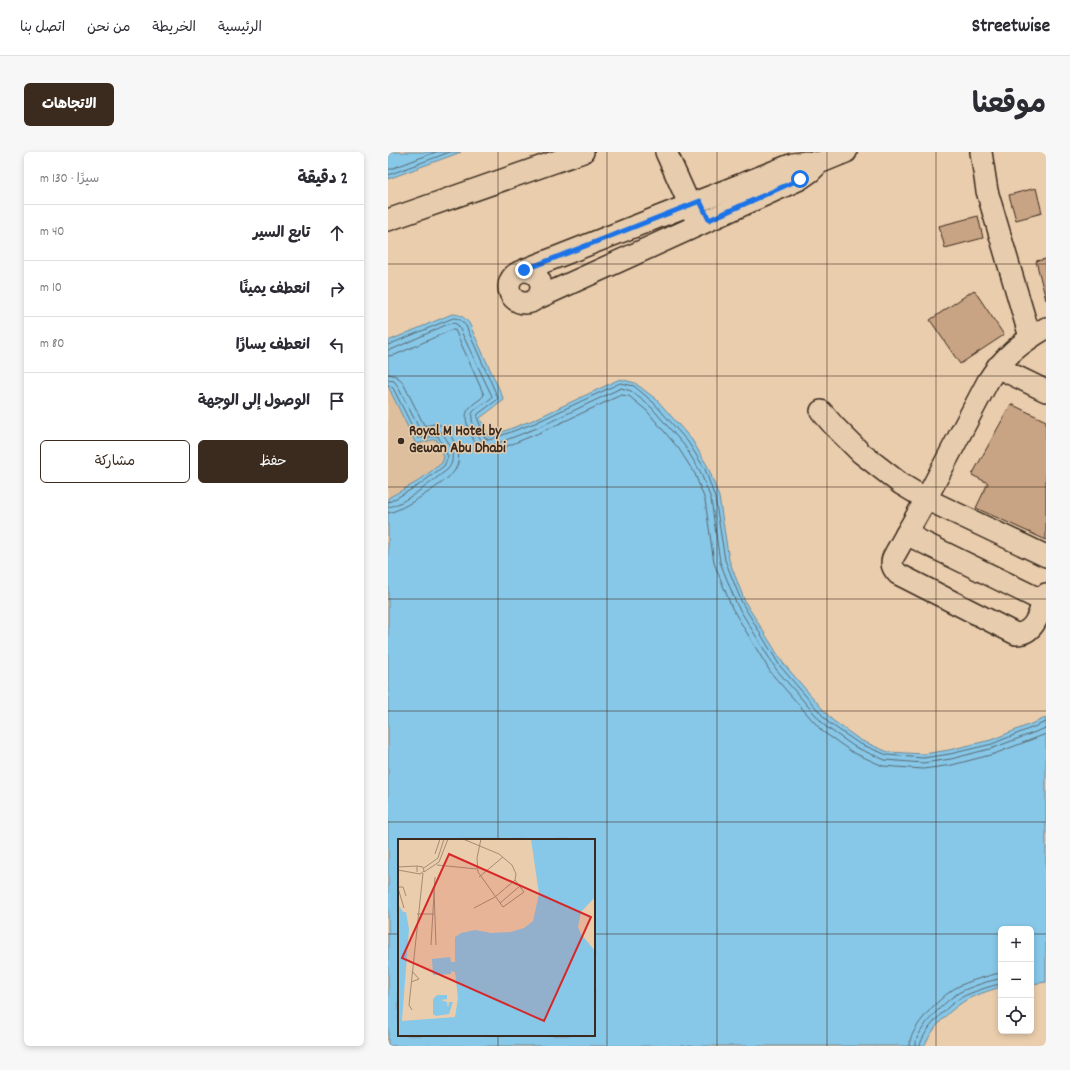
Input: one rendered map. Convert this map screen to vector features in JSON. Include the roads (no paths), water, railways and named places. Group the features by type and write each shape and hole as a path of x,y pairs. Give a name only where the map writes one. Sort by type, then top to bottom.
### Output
{"street":[{"path":"388,220 584,152"},
{"path":"666,152 695,203 704,223"},
{"path":"679,152 695,203"},
{"path":"818,163 810,172 800,179 528,303 523,304 518,302 510,294 509,283 511,278 519,272 794,164 806,162 818,163 846,152"},
{"path":"906,534 1045,598 1033,626 1030,630 1021,634 1011,632 898,574 892,563 892,558 926,499 988,381 997,367 1018,346 1038,333 987,191 982,152"},
{"path":"524,270 535,274 541,283 538,298"},
{"path":"997,367 1046,391"},
{"path":"821,410 861,453 901,484 926,499 1046,556"}],"water":[{"path":"388,152 461,152 388,179"},
{"path":"452,314 462,316 469,323 504,400 480,418 489,437 533,420 620,379 635,383 657,400 692,440 708,467 719,497 729,560 745,602 783,663 832,720 860,740 888,752 924,754 991,740 1046,718 1046,982 1034,984 1034,926 998,926 998,988 981,993 957,1006 940,1021 924,1046 388,1046 388,498 417,482 442,463 444,457 436,439 416,444 388,386 388,341"}],"place":[{"name":"Royal M Hotel by Gewan Abu Dhabi","path":"401,441"}]}
